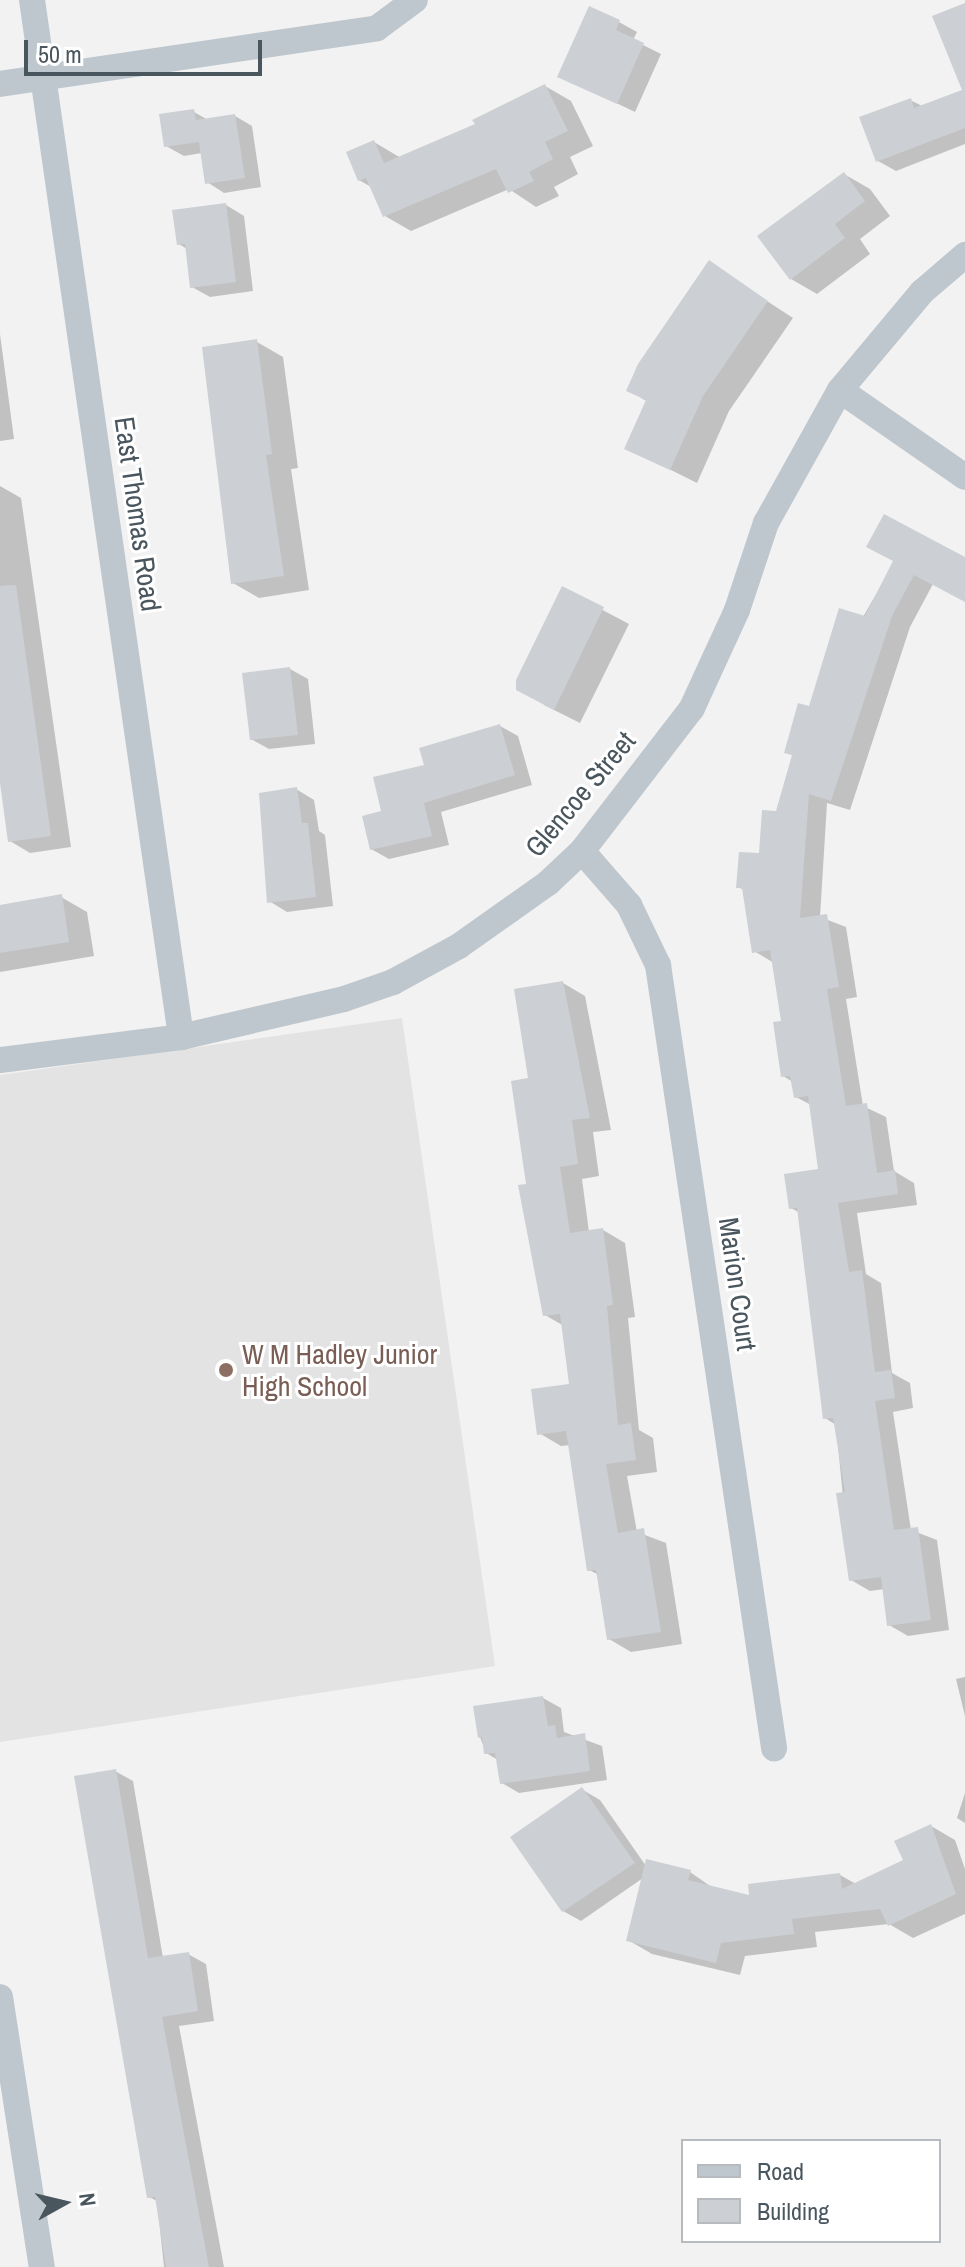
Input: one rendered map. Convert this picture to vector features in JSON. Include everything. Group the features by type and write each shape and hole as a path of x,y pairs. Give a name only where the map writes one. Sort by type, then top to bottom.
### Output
{"street":[{"name":"East Thomas Road","path":"32,0 181,1037"},
{"path":"0,84 377,28 415,0"},
{"name":"Glencoe Street","path":"0,1060 181,1037 293,1014 393,982 498,921 582,851 692,708 737,610 766,523 840,390 922,292 965,255"},
{"path":"840,390 965,477"},
{"name":"Marion Court","path":"582,851 629,905 658,965 774,1748"},
{"path":"0,1997 42,2267"}],"shaded area":[{"name":"W M Hadley Junior High School","path":"402,1018 495,1666 0,1742 0,1075"}],"building":[{"path":"965,3 965,128 876,162 859,117 911,98 914,108 962,90 932,16"},
{"path":"589,6 620,20 616,30 644,43 617,104 557,77"},
{"path":"545,84 568,131 545,142 553,159 529,172 534,181 508,193 496,169 383,217 366,178 358,181 346,152 374,140 384,163 475,124 472,120"},
{"path":"194,109 196,120 235,114 245,178 205,184 199,142 164,147 159,114"},
{"path":"844,172 865,201 835,224 845,238 790,280 757,236"},
{"path":"226,203 236,282 190,288 185,244 177,245 172,210"},
{"path":"709,260 768,301 703,396 670,470 624,449 646,400 626,391 638,364"},
{"path":"257,339 272,454 266,455 284,576 231,584 202,347"},
{"path":"884,514 965,557 965,602 914,575 892,616 831,801 809,794 800,918 827,914 839,987 827,989 846,1106 867,1103 877,1173 895,1170 898,1194 838,1203 849,1272 862,1270 875,1372 891,1370 895,1398 875,1401 894,1530 918,1527 931,1620 887,1626 881,1577 849,1581 836,1493 845,1492 833,1418 823,1419 797,1208 789,1209 784,1174 818,1169 808,1096 794,1098 790,1076 781,1077 773,1022 781,1021 770,950 752,953 742,888 736,888 739,852 759,853 762,810 776,811 792,755 784,753 798,703 809,706 839,608 865,616 893,561 866,547"},
{"path":"16,585 51,836 8,842 0,783 0,586"},
{"path":"562,586 604,607 554,710 516,690 516,680"},
{"path":"290,667 298,735 250,740 242,673"},
{"path":"500,724 515,775 424,803 432,836 370,850 362,816 381,811 373,777 424,765 419,748"},
{"path":"297,787 302,823 308,823 316,897 267,903 259,793"},
{"path":"62,894 69,942 0,953 0,905"},
{"path":"563,981 590,1118 572,1120 578,1164 560,1167 570,1233 603,1228 613,1305 607,1306 618,1425 631,1423 636,1460 606,1464 618,1533 644,1528 661,1632 607,1640 596,1570 587,1571 566,1431 537,1435 531,1389 569,1384 560,1314 543,1316 518,1185 526,1184 511,1081 528,1078 514,989"},
{"path":"543,1696 548,1726 555,1725 557,1738 585,1733 590,1771 500,1784 495,1753 484,1754 482,1737 478,1738 473,1706"},
{"path":"116,1769 148,1958 189,1952 198,2011 162,2017 209,2267 166,2267 155,2197 147,2198 74,1776"},
{"path":"582,1787 635,1863 562,1912 510,1837"},
{"path":"931,1824 956,1894 888,1926 880,1909 792,1919 794,1934 721,1943 716,1963 626,1941 646,1859 691,1870 688,1880 749,1895 748,1884 840,1873 842,1889 903,1860 894,1841"}],"place":[{"name":"W M Hadley Junior High School","path":"226,1370"}]}
